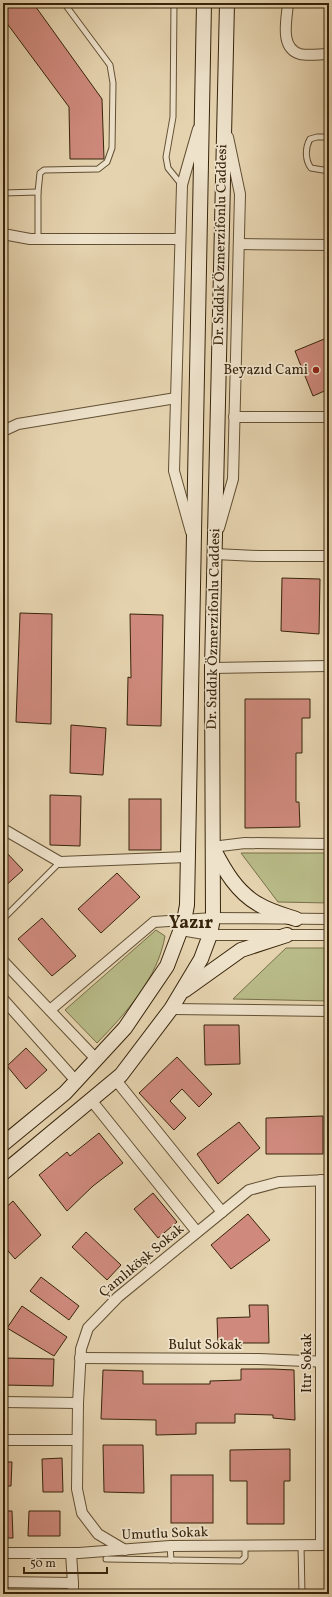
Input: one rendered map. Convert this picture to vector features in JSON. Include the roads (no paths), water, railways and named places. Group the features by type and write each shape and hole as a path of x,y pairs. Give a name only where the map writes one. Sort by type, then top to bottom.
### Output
{"main road":[{"name":"Dr. Sıddık Özmerzifonlu Caddesi","path":"3,1144 65,1093 125,1028 167,966 183,925 187,905 204,3"},
{"name":"Dr. Sıddık Özmerzifonlu Caddesi","path":"3,1174 121,1075 179,996 201,959 210,935 213,918 212,668 227,3"},
{"path":"212,847 223,867 240,891 259,905 296,919"},
{"path":"179,996 241,950 287,935"}],"street":[{"path":"288,3 286,35 287,44 292,50 301,54 329,54"},
{"path":"194,542 174,471 182,185 202,116"},
{"path":"225,120 240,194 239,244 233,479 215,548 258,556 329,556"},
{"path":"3,234 38,239 180,239"},
{"path":"239,244 329,245"},
{"path":"3,431 18,424 176,398"},
{"path":"234,417 329,417"},
{"path":"212,668 329,666"},
{"path":"3,829 60,862 187,857"},
{"path":"212,847 245,843 329,844"},
{"path":"183,925 213,918 329,919"},
{"path":"50,1010 154,922 183,925 210,935 329,935"},
{"path":"3,961 96,1059"},
{"path":"3,999 76,1082"},
{"path":"171,1008 329,1011"},
{"path":"115,1080 222,1212"},
{"path":"91,1100 197,1232"},
{"name":"Çamlıköşk Sokak","path":"125,1550 98,1534 82,1512 77,1489 80,1358 81,1349 88,1328 118,1296 249,1190 279,1182 325,1180"},
{"name":"Itır Sokak","path":"325,1180 325,1545"},
{"name":"Bulut Sokak","path":"80,1358 325,1361"},
{"path":"3,1402 78,1403"},
{"path":"3,1440 77,1440"},
{"name":"Umutlu Sokak","path":"3,1552 72,1553 170,1546 325,1545"},
{"path":"72,1553 73,1594"},
{"path":"3,1582 73,1583"}],"lane":[{"path":"38,239 38,192 40,173 44,170 98,169 107,162 112,148 113,83 110,65 64,3"},
{"path":"174,3 173,118 166,157 168,168 182,185"},
{"path":"329,137 317,136 310,140 307,145 307,163 311,168 329,171"},
{"path":"3,193 38,192"},
{"path":"5,917 60,862"},
{"path":"301,1545 302,1594"},
{"path":"170,1546 171,1560"},
{"path":"106,1559 241,1560 245,1557 245,1546"}],"place":[{"name":"Beyazıd Cami","path":"316,370"}],"district":[{"name":"Yazır","path":"191,923"}]}
